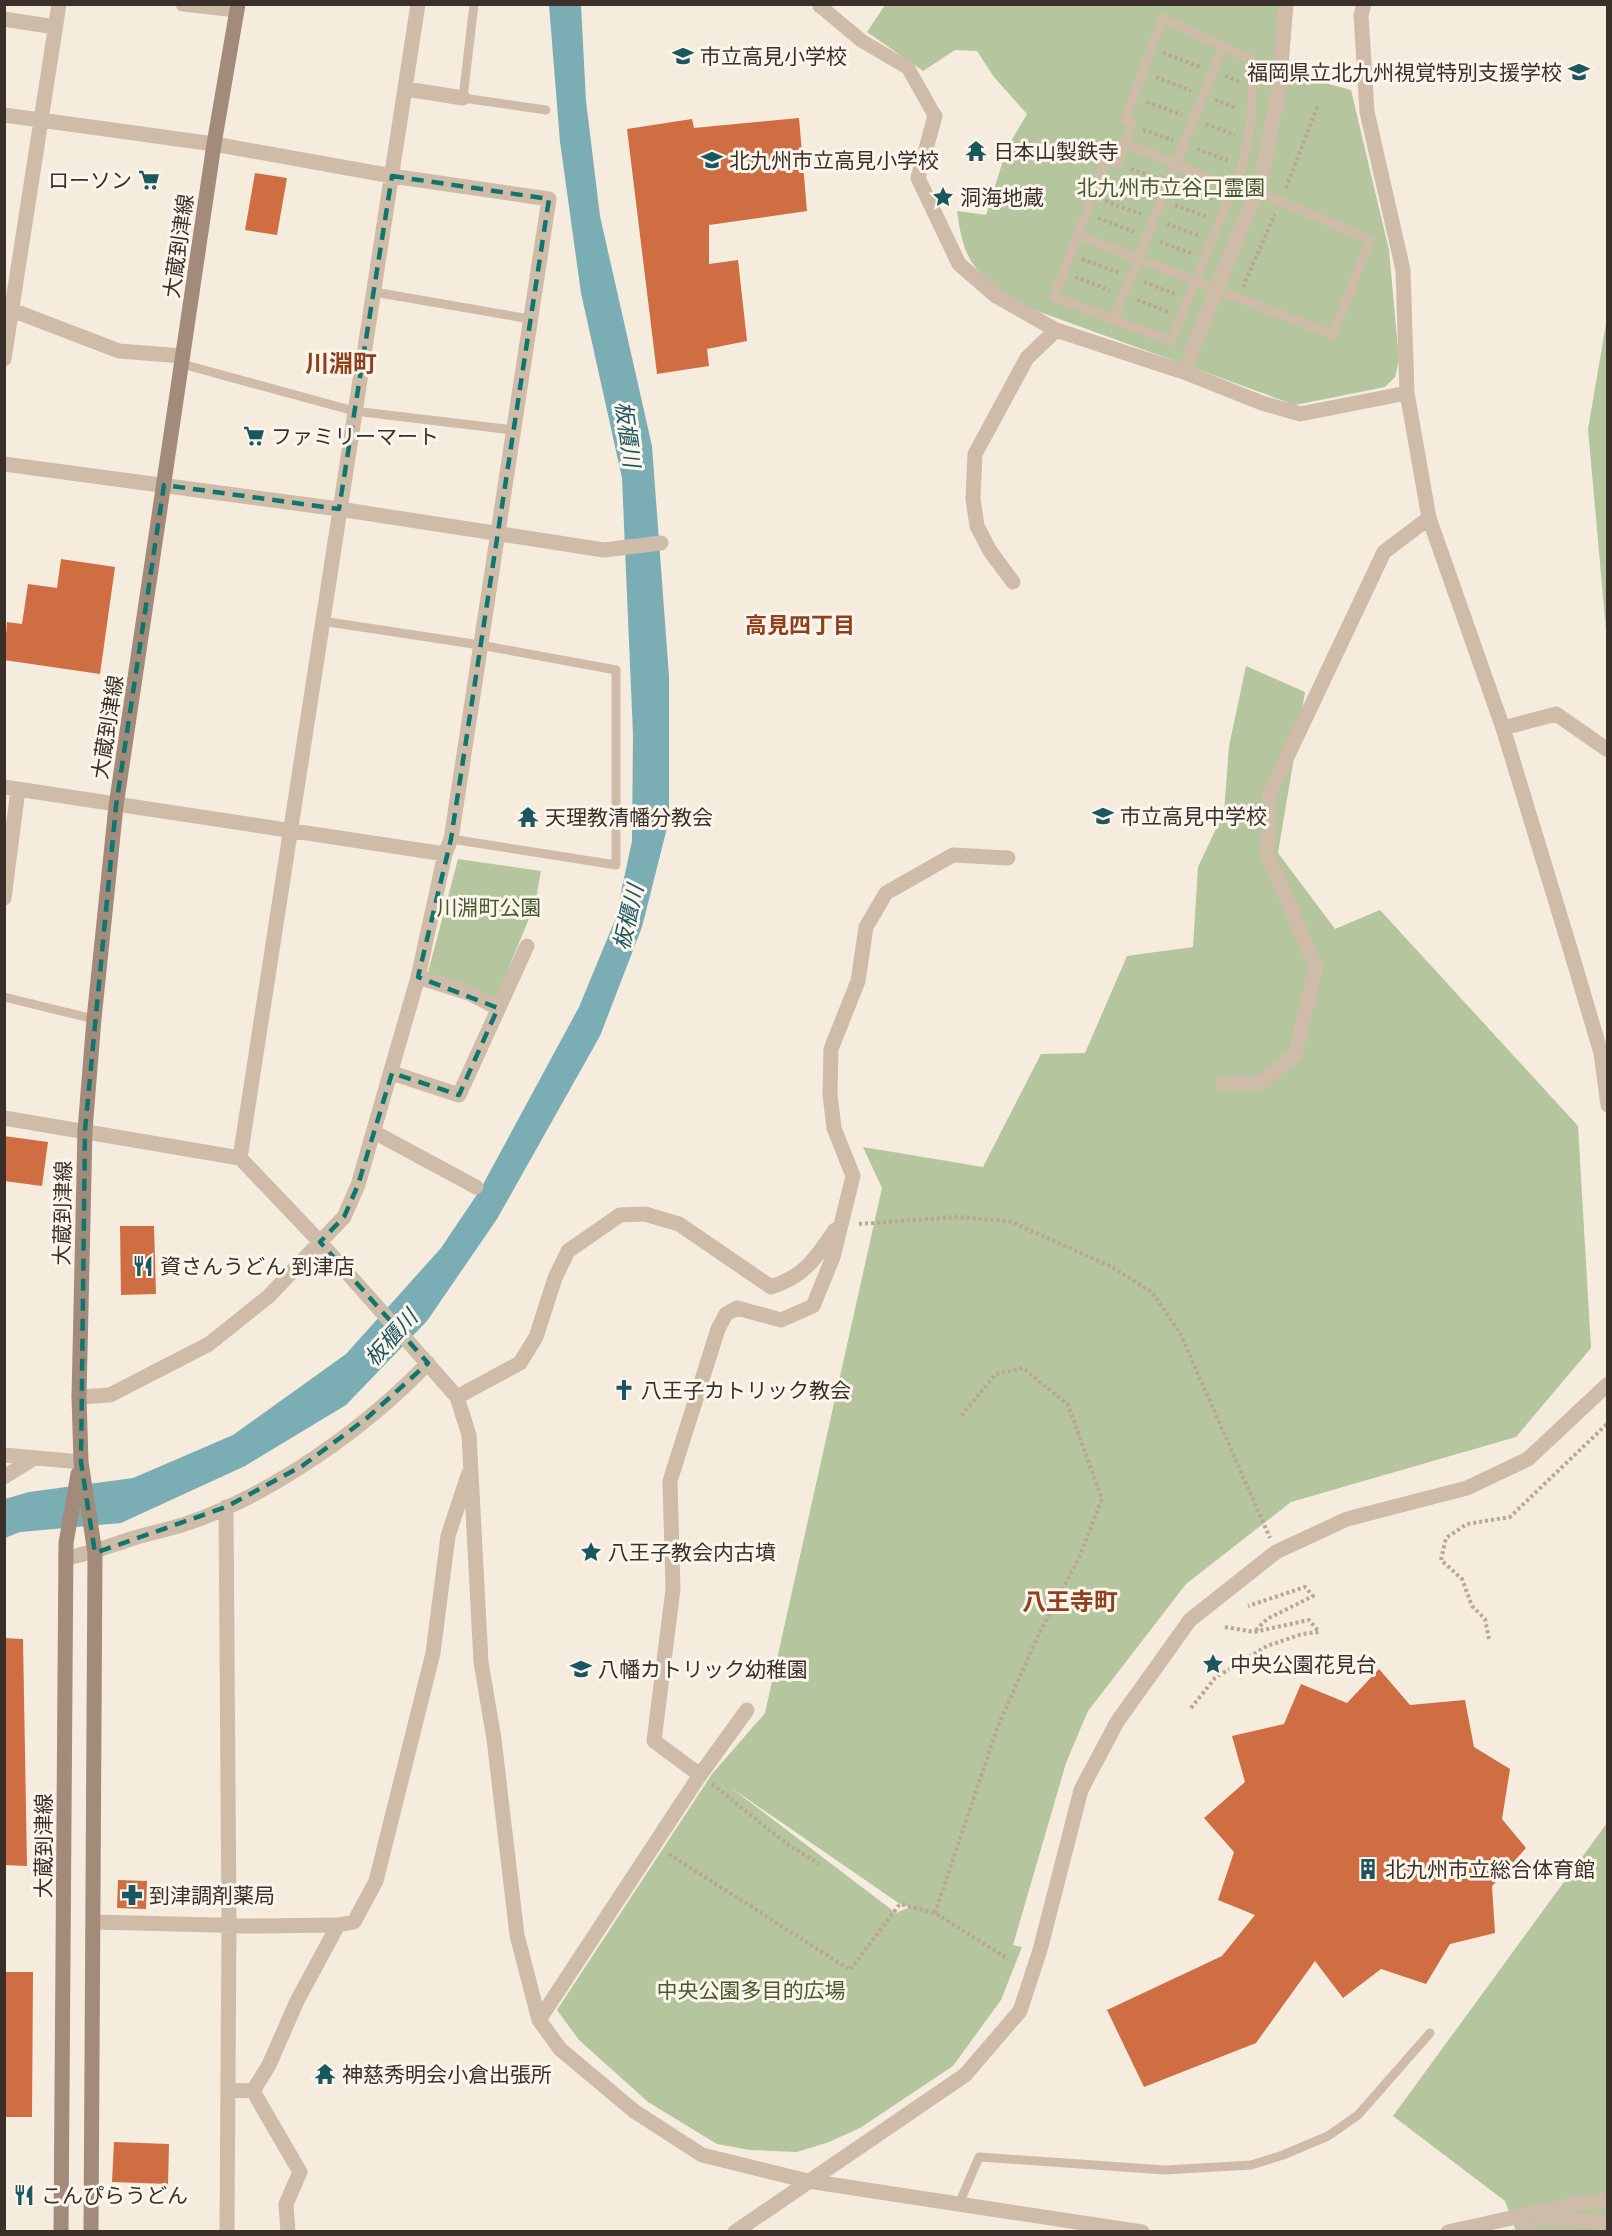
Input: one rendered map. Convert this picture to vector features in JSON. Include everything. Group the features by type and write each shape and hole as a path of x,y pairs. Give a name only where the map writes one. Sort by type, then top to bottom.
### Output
{"main road":[{"name":"大蔵到津線","path":"91,2232 95,1545 81,1462 79,1397 85,1130 116,806 214,144 237,7"},
{"name":"大蔵到津線","path":"61,2232 66,1551 81,1462"}],"street":[{"path":"4,358 10,304 59,4"},
{"path":"183,4 237,7"},
{"path":"240,1158 418,4"},
{"path":"1184,372 1216,288 1256,194 1278,94 1286,4"},
{"path":"1364,4 1361,15 1367,112 1403,270 1407,393 1429,518 1503,728 1601,1053 1608,1105"},
{"path":"820,5 862,41 908,68 935,116 918,178 959,264 996,296 1056,330 1184,372 1262,403 1300,414 1407,393"},
{"path":"4,20 55,27"},
{"path":"406,89 463,98"},
{"path":"4,115 214,144 393,176 549,200 451,839 392,1074 358,1185 344,1217 269,1296 209,1344 110,1395 79,1397"},
{"path":"10,304 119,351 183,360"},
{"path":"1013,582 990,551 977,526 973,499 975,454 1028,358 1056,330"},
{"path":"4,464 339,509 604,550 661,543"},
{"path":"1223,1084 1261,1083 1295,1054 1316,967 1267,853 1270,793 1384,552 1429,518"},
{"path":"1503,728 1556,714 1608,750"},
{"path":"4,898 11,788 116,806 291,829 446,854"},
{"path":"700,1776 654,1741 673,1589 670,1481 718,1329 726,1314 737,1308 781,1320 813,1306 833,1257 839,1225 853,1176 834,1128 830,1095 831,1049 858,981 866,927 886,893 953,855 1008,858"},
{"path":"392,1074 459,1095 527,946"},
{"path":"418,977 469,993 498,1008"},
{"path":"4,1118 240,1158 320,1242 457,1397 469,1435 481,1662 494,1739 517,1935 539,2020 560,2049 634,2111 702,2155 808,2181 1142,2232"},
{"path":"374,1131 476,1187"},
{"path":"457,1397 520,1363 536,1337 555,1278 568,1251 620,1215 645,1214 679,1224 771,1287 793,1280 817,1257 839,1225"},
{"path":"66,1551 131,1539 185,1524 226,1507 302,1466 368,1418 424,1359"},
{"path":"735,2232 964,2075 1020,2011 1040,1950 1081,1790 1117,1722 1190,1620 1276,1552 1347,1519 1467,1488 1528,1459 1608,1384"},
{"path":"4,1455 81,1462"},
{"path":"4,1477 33,1459"},
{"path":"94,1922 338,1925 354,1922 376,1881 433,1653 448,1536 471,1466"},
{"path":"226,1507 229,1924 227,2232"},
{"path":"539,2020 700,1776 747,1710"},
{"path":"253,2091 269,2065 297,2001 338,1925"},
{"path":"228,2090 253,2091"},
{"path":"253,2091 300,2172 286,2204 288,2232"},
{"path":"1526,2224 1584,2202 1608,2201"},
{"path":"1448,2232 1526,2224 1608,2222"}],"lane":[{"path":"474,4 463,98 546,110"},
{"path":"1162,18 1223,46 1253,60 1251,124 1242,166 1171,341 1054,297 1106,160 1118,164 1132,123 1125,120 1162,18"},
{"path":"1114,319 1223,46"},
{"path":"1078,235 1196,279 1333,335 1370,240 1125,143"},
{"path":"374,292 530,319"},
{"path":"183,360 354,411 513,430"},
{"path":"322,621 480,645 616,670 616,865 451,839"},
{"path":"4,997 94,1019"},
{"path":"959,2204 979,2157 1165,2170 1251,2165 1283,2155 1329,2136 1358,2115 1430,2033"}],"path":[{"path":"839,1225 956,1217 1009,1221 1110,1266 1152,1292 1180,1333 1276,1552"},
{"path":"934,1913 998,1726 1038,1636 1079,1558 1102,1499 1068,1405 1023,1368 996,1374 961,1416"},
{"path":"1489,1640 1485,1619 1472,1606 1462,1579 1441,1560 1446,1538 1467,1524 1510,1517 1608,1423"},
{"path":"1248,1606 1305,1587 1313,1596 1267,1619 1254,1632"},
{"path":"1191,1708 1215,1678 1267,1646 1302,1634 1319,1632 1309,1620 1254,1632 1225,1627"},
{"path":"700,1776 787,1844 819,1864"},
{"path":"656,1845 850,1970 900,1904 934,1913 1008,1959"}],"highlighted area":[{"path":"392,176 549,199 451,839 418,977 498,1008 459,1095 392,1073 358,1185 344,1217 320,1242 428,1363 367,1418 302,1466 226,1507 95,1553 81,1462 85,1130 116,806 164,485 339,509"}],"green space":[{"name":"北九州市立谷口霊園","path":"885,5 1293,5 1288,73 1351,90 1389,250 1399,360 1395,377 1385,387 1295,405 1010,301 972,263 963,242 957,211 986,215 1007,148 1027,114 994,77 977,51 955,50 923,71 867,32"},
{"path":"1608,318 1607,641 1588,429"},
{"name":"中央公園多目的広場","path":"1246,666 1305,692 1278,853 1335,929 1380,910 1578,1126 1591,1348 1516,1437 1291,1502 1186,1584 1088,1711 1066,1763 1013,1945 1022,1947 1001,2000 953,2066 860,2128 829,2142 797,2152 750,2150 717,2144 648,2102 579,2040 557,2010 712,1774 765,1713 882,1188 863,1147 983,1167 1041,1054 1085,1053 1127,956 1193,947 1198,867 1224,812 1229,746","holes":["730,1787 900,1904 910,1907 896,1913"]},
{"name":"川淵町公園","path":"458,859 541,871 535,904 496,999 427,976"},
{"path":"1607,1823 1607,2231 1516,2231 1505,2201 1393,2116"}],"water":[{"name":"板櫃川","path":"549,5 581,5 586,101 600,216 652,446 669,676 669,820 642,927 600,1036 497,1219 427,1321 346,1405 245,1466 121,1523 20,1532 5,1538 5,1499 29,1492 133,1478 233,1435 346,1354 441,1248 480,1190 579,1007 615,920 632,841 633,735 622,478 581,293 560,142"}],"building":[{"path":"799,118 807,211 709,225 709,264 738,260 747,341 707,349 709,366 657,374 627,129 692,119 694,128"},
{"path":"255,173 287,178 277,235 245,230"},
{"path":"61,559 115,567 100,674 4,660 7,622 22,624 28,584 57,588"},
{"path":"4,1136 48,1142 42,1186 4,1181"},
{"path":"120,1226 154,1226 156,1294 121,1295"},
{"path":"4,1638 23,1639 27,1866 4,1865"},
{"name":"北九州市立総合体育館","path":"1379,1669 1410,1705 1465,1700 1474,1747 1510,1769 1502,1819 1526,1848 1492,1886 1495,1933 1450,1944 1426,1984 1381,1969 1343,1998 1315,1961 1256,2043 1144,2087 1107,2010 1222,1956 1255,1915 1218,1900 1234,1852 1204,1818 1245,1782 1232,1736 1284,1724 1301,1684 1347,1703"},
{"name":"到津調剤薬局","path":"118,1880 147,1881 146,1909 117,1908"},
{"path":"4,1972 33,1972 32,2117 4,2117"},
{"path":"114,2142 169,2144 168,2184 112,2182"}],"place":[{"name":"市立高見小学校","path":"683,56"},
{"name":"福岡県立北九州視覚特別支援学校","path":"1579,72"},
{"name":"日本山製鉄寺","path":"976,151"},
{"name":"北九州市立高見小学校","path":"712,160"},
{"name":"ローソン","path":"149,180"},
{"name":"洞海地蔵","path":"943,197"},
{"name":"ファミリーマート","path":"254,436"},
{"name":"市立高見中学校","path":"1103,816"},
{"name":"天理教清幡分教会","path":"528,817"},
{"name":"資さんうどん 到津店","path":"143,1266"},
{"name":"八王子カトリック教会","path":"624,1390"},
{"name":"八王子教会内古墳","path":"591,1552"},
{"name":"中央公園花見台","path":"1213,1664"},
{"name":"八幡カトリック幼稚園","path":"581,1669"},
{"name":"北九州市立総合体育館","path":"1368,1869"},
{"name":"到津調剤薬局","path":"132,1895"},
{"name":"神慈秀明会小倉出張所","path":"325,2074"},
{"name":"こんぴらうどん","path":"24,2195"}],"district":[{"name":"川淵町","path":"341,362"},
{"name":"高見四丁目","path":"800,624"},
{"name":"八王寺町","path":"1070,1600"}]}
